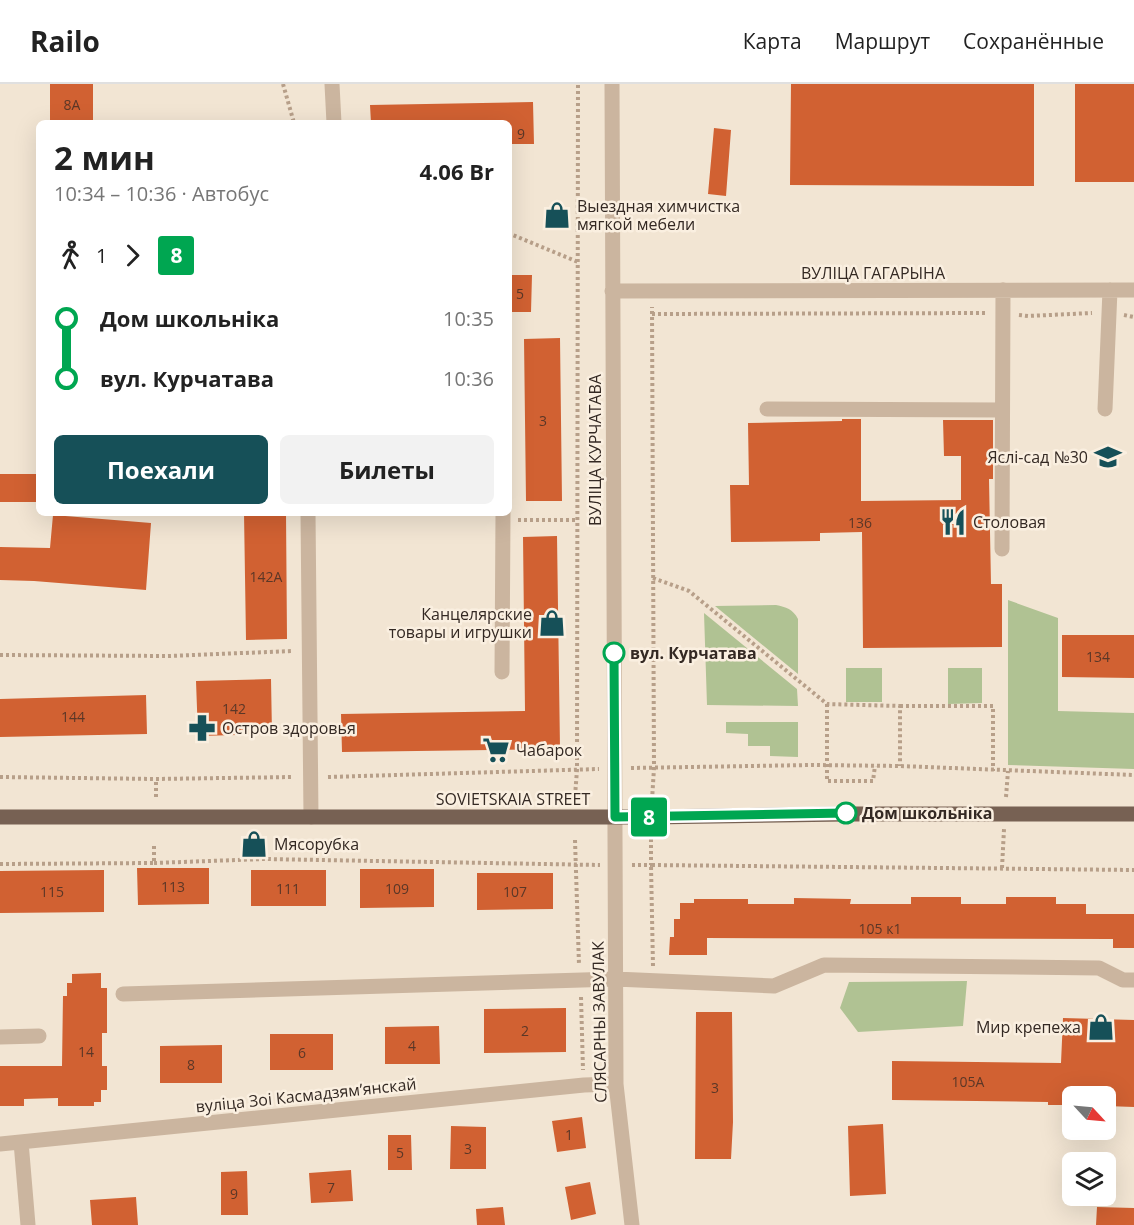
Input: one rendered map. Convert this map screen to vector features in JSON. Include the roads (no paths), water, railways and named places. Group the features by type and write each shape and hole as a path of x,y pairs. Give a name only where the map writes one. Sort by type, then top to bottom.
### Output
{"main road":[{"name":"SOVIETSKAIA STREET","path":"0,817 1134,814"}],"street":[{"path":"332,84 334,120"},
{"name":"ВУЛІЦА КУРЧАТАВА","path":"612,84 615,817"},
{"path":"1002,549 1003,290"},
{"path":"1105,409 1110,290"},
{"name":"ВУЛІЦА ГАГАРЫНА","path":"612,291 1134,290"},
{"path":"767,410 1002,410"},
{"path":"308,516 312,817"},
{"path":"502,672 503,517"},
{"name":"СЛЯСАРНЫ ЗАВУЛАК","path":"615,817 616,1084 633,1225"},
{"path":"123,994 615,979 774,986 824,965 1099,968 1123,980 1134,980"},
{"path":"0,1037 39,1036"},
{"name":"вуліца Зоі Касмадзямʼянскай","path":"0,1144 584,1085 616,1084"},
{"path":"21,1142 28,1225"}],"place":[{"name":"Выездная химчистка мягкой мебели","path":"557,215"},
{"name":"Яслі-сад №30","path":"1108,457"},
{"name":"Столовая","path":"953,522"},
{"name":"Канцелярские товары и игрушки","path":"552,623"},
{"name":"вул. Курчатава","path":"614,653"},
{"name":"Остров здоровья","path":"202,728"},
{"name":"Чабарок","path":"496,750"},
{"name":"Дом школьніка","path":"846,813"},
{"name":"Мясорубка","path":"254,844"},
{"name":"Мир крепежа","path":"1101,1027"}]}
